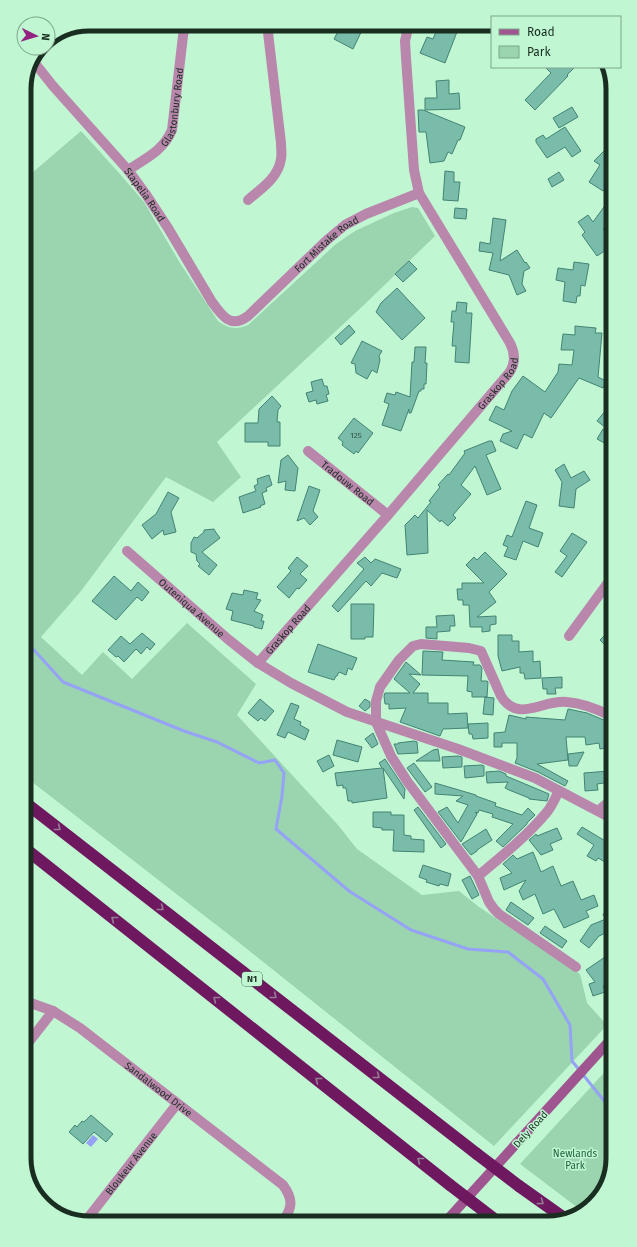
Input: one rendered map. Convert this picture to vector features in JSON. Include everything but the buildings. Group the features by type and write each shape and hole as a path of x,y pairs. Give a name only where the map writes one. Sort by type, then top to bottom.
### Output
{"highway":[{"name":"N1","path":"31,807 519,1186 560,1215"},
{"path":"31,853 490,1216"}],"street":[{"name":"Glastonbury Road","path":"128,170 161,147 168,139 172,130 184,31"},
{"path":"248,200 277,173 281,158 281,143 268,31"},
{"name":"Graskop Road","path":"258,662 388,515 509,373 513,365 513,349 510,343 420,193 414,170 405,41 407,31"},
{"name":"Stapelia Road","path":"36,65 53,86 128,170 160,215 219,312 230,321 237,322 248,316"},
{"name":"Fort Mistake Road","path":"248,316 345,224 366,214 420,193"},
{"name":"Tradouw Road","path":"308,451 388,515"},
{"name":"Outeniqua Avenue","path":"127,551 229,640 258,662 291,683 347,712 500,764 535,778 606,814"},
{"path":"569,636 606,585"},
{"path":"576,967 499,914 488,902 478,876 407,781 391,756 376,722 376,701 380,687 399,660 413,646 421,644 469,648 481,651 501,696 505,703 511,707 528,710 552,703 566,701 595,708 606,714"},
{"path":"478,876 518,842 541,818 551,806 559,791"},
{"path":"599,810 606,804"},
{"name":"Sandalwood Drive","path":"31,1003 53,1011 80,1028 283,1185 290,1194 291,1202 287,1216"},
{"path":"31,1039 53,1011"},
{"name":"Dely Road","path":"451,1216 606,1045"},
{"name":"Bloukeur Avenue","path":"89,1216 177,1104"}],"green space":[{"path":"81,131 144,202 180,263 218,321 225,326 233,328 240,328 248,325 336,244 355,231 394,213 412,207 418,208 435,236 367,302 217,442 241,477 213,502 166,477 81,591 41,637 82,675 103,652 132,679 187,623 256,684 237,715 338,825 357,849 422,895 459,891 479,907 580,974 587,1003 606,1024 606,1026 494,1146 237,941 31,781 31,174"},
{"name":"Newlands Park","path":"606,1071 606,1166 602,1181 589,1199 578,1208 520,1164"}],"water":[{"path":"93,1135 98,1139 91,1147 86,1143"}],"waterway":[{"path":"31,648 63,682 184,731 217,742 259,763 275,760 284,773 282,796 276,829 349,891 411,930 468,949 508,952 543,979 570,1025 572,1061 606,1102"}]}
